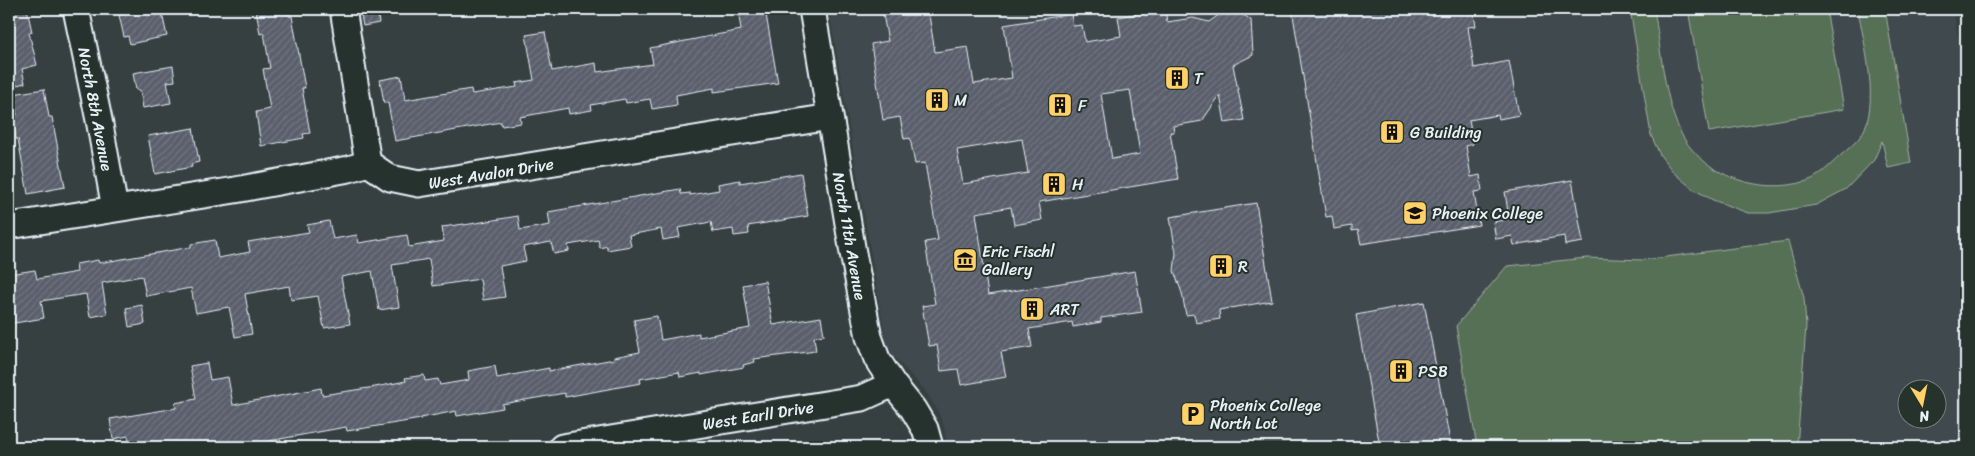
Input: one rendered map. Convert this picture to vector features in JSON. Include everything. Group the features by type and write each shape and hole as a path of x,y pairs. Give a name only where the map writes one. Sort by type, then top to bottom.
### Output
{"street":[{"name":"North 8th Avenue","path":"76,9 96,105 114,209"},
{"path":"9,226 308,177 349,169 368,163 343,9"},
{"name":"North 11th Avenue","path":"812,9 869,337 877,359 893,384 914,409 925,429 930,447"},
{"name":"West Avalon Drive","path":"368,163 390,178 419,184 830,117"},
{"name":"West Earll Drive","path":"562,447 862,398 893,384"}],"shaded area":[{"name":"Phoenix College","path":"829,9 1953,9 1966,84 1966,447 947,447 944,426 937,409 924,389 893,356 886,342"}],"green space":[{"path":"1630,9 1654,9 1671,108 1683,137 1693,151 1721,173 1738,180 1773,186 1790,185 1816,177 1850,147 1863,132 1869,115 1870,85 1869,69 1858,9 1885,9 1911,163 1888,168 1882,141 1874,160 1846,189 1816,205 1769,213 1748,213 1713,200 1693,189 1674,173 1660,155 1651,135"},
{"path":"1688,9 1826,9 1844,109 1709,132"},
{"path":"1788,241 1804,298 1806,326 1797,447 1477,447 1456,326 1507,266 1587,258 1643,260"}],"building":[{"path":"9,9 27,9 32,32 29,33 37,65 22,69 25,83 9,87"},
{"path":"148,9 161,9 167,36 130,44 128,36 124,37 119,15"},
{"path":"256,9 288,9 289,16 292,16 305,88 302,88 310,133 303,134 304,138 261,146 256,112 270,109 263,69 270,68 264,33 260,34"},
{"path":"360,9 377,9 379,23 363,26"},
{"path":"738,9 765,9 778,83 714,92 714,88 676,95 677,105 652,109 650,99 626,103 625,99 591,105 592,110 569,114 568,108 520,117 521,123 502,126 501,122 395,141 388,103 384,103 380,80 401,76 405,100 471,89 472,94 517,87 516,83 534,80 526,35 545,32 552,71 596,63 597,72 653,64 650,48 741,30"},
{"path":"882,9 928,9 935,52 968,47 974,84 1012,78 1004,25 1071,14 1073,26 1082,25 1085,42 1121,36 1118,17 1165,9 1167,22 1193,18 1209,22 1227,9 1235,9 1251,20 1253,55 1233,65 1244,120 1225,123 1220,95 1202,121 1173,126 1174,132 1170,132 1178,179 1039,202 1042,220 1014,225 1011,207 976,213 988,295 1135,271 1142,312 1101,318 1101,322 1073,327 1072,322 1029,329 1032,347 1001,352 1006,377 961,385 958,369 941,371 937,345 929,346 922,306 935,304 925,242 938,240 925,163 915,164 910,138 904,139 900,117 883,120 871,44 888,41","holes":["1130,90 1140,154 1112,159 1101,94","1022,139 1028,173 963,184 957,150"]},
{"name":"G Building","path":"1292,9 1473,9 1476,26 1468,27 1474,68 1509,61 1519,115 1499,119 1498,115 1469,120 1473,144 1466,146 1471,177 1480,175 1482,191 1474,192 1479,225 1361,244 1358,230 1352,231 1352,226 1334,229 1332,216 1326,217"},
{"path":"173,66 175,81 167,82 171,103 143,108 140,90 136,90 133,73"},
{"path":"44,89 49,117 52,117 65,187 28,194 12,116 17,115 13,94"},
{"path":"193,128 199,162 191,164 192,167 155,174 148,136"},
{"path":"801,173 808,216 748,226 749,234 734,236 733,229 713,232 711,222 678,228 680,237 663,240 661,229 629,235 631,246 607,250 607,246 600,248 598,240 568,245 569,251 554,254 551,242 523,247 526,261 500,266 505,297 483,300 480,279 433,286 429,259 392,265 399,307 379,310 372,271 341,277 350,324 324,328 318,296 291,300 289,286 245,294 252,334 235,337 229,307 196,313 191,288 146,296 142,276 102,283 107,314 90,317 86,294 41,301 44,318 9,324 9,274 35,270 37,279 77,272 76,264 98,260 99,263 191,247 191,244 215,240 218,258 250,252 248,242 309,232 307,225 329,221 333,239 357,235 359,243 407,235 409,247 444,241 442,227 518,216 520,230 550,225 548,212 680,189 681,194 690,193 690,195 719,190 718,184 740,180 740,183"},
{"path":"1572,180 1583,242 1565,245 1564,236 1514,245 1512,236 1496,239 1493,222 1509,219 1505,192"},
{"name":"R","path":"1256,203 1272,301 1219,310 1220,319 1196,323 1194,314 1186,315 1182,293 1174,271 1176,253 1170,217"},
{"path":"765,281 773,325 821,317 824,335 814,337 816,351 754,359 755,362 743,365 744,367 701,375 701,373 680,377 679,372 640,379 641,383 565,397 565,393 502,404 503,408 457,416 456,411 421,419 347,431 346,427 269,441 270,444 249,447 130,447 128,436 113,439 110,419 176,408 175,403 196,399 190,366 207,363 210,380 228,377 233,405 321,388 322,395 375,387 406,381 405,378 424,375 425,381 438,379 440,385 469,380 468,371 495,366 497,378 549,368 549,371 614,359 614,357 640,352 634,320 657,316 661,340 699,333 699,337 750,328 743,285"},
{"name":"PSB","path":"1424,302 1451,447 1380,447 1356,315"},
{"path":"142,305 145,324 129,327 126,308"}],"place":[{"name":"T","path":"1177,78"},
{"name":"M","path":"937,100"},
{"name":"F","path":"1060,105"},
{"name":"G Building","path":"1392,132"},
{"name":"H","path":"1054,184"},
{"name":"Phoenix College","path":"1415,213"},
{"name":"Eric Fischl Gallery","path":"965,260"},
{"name":"R","path":"1221,266"},
{"name":"ART","path":"1032,309"},
{"name":"PSB","path":"1401,371"},
{"name":"Phoenix College North Lot","path":"1193,414"}]}
